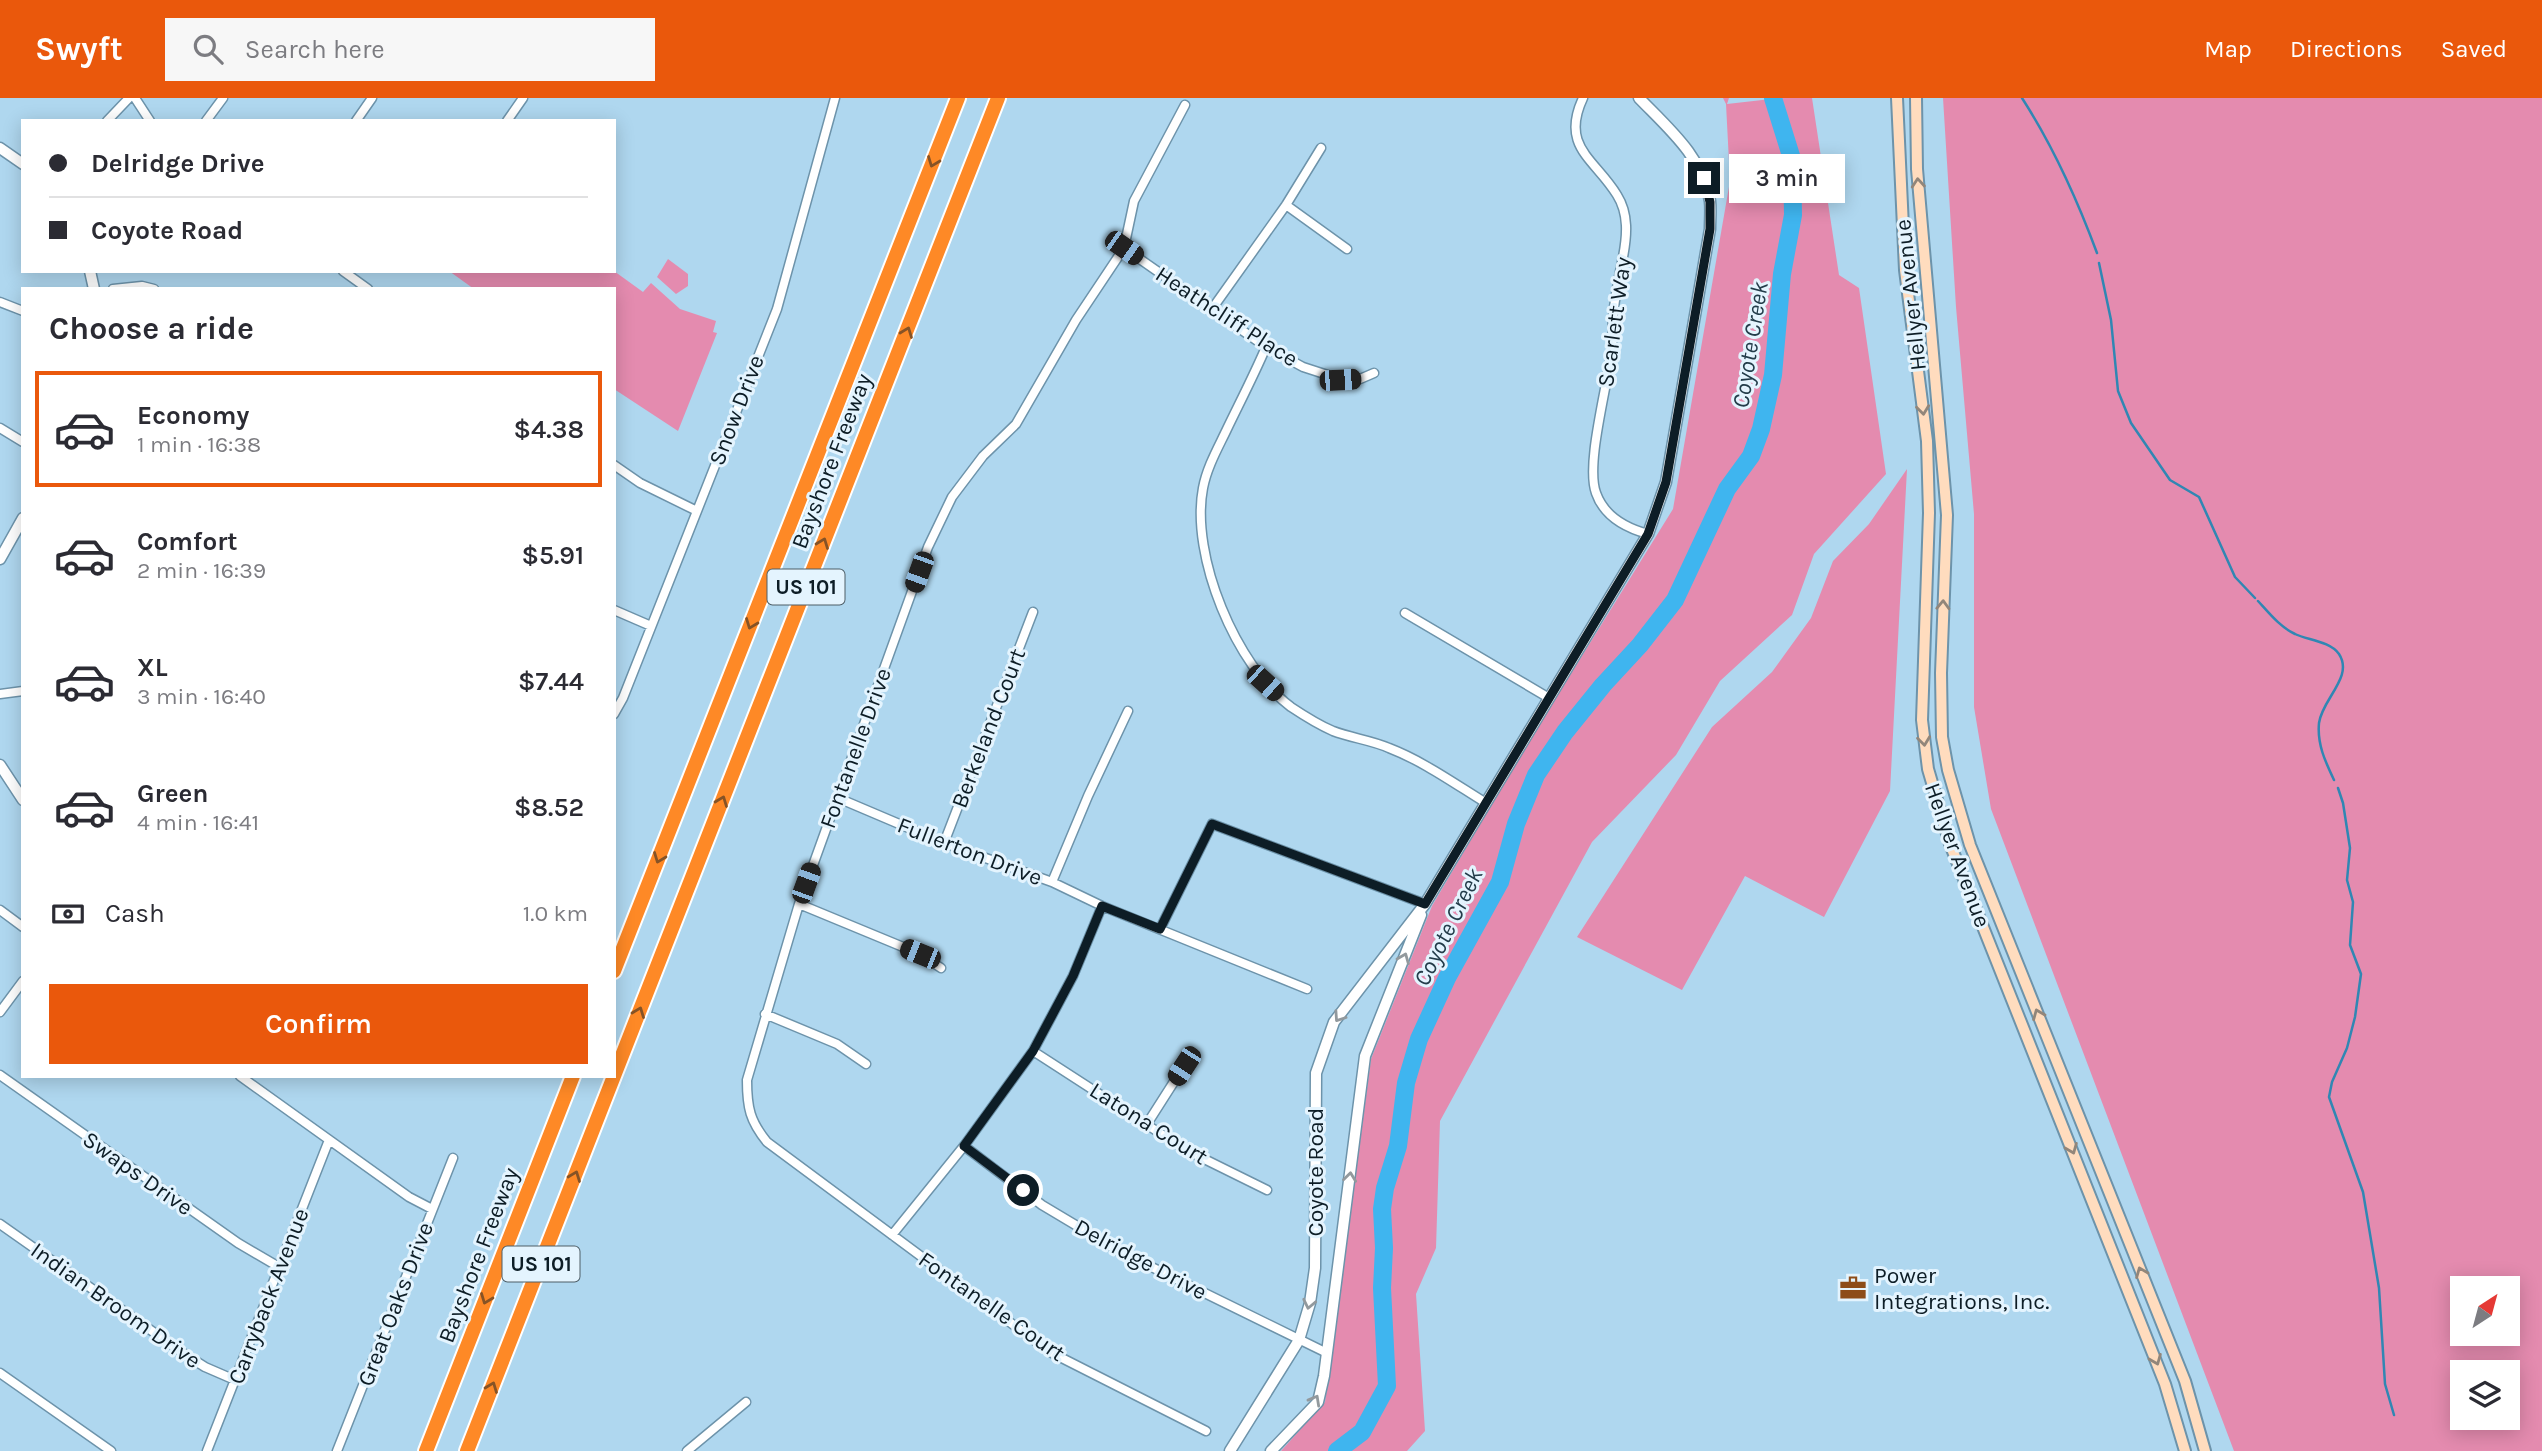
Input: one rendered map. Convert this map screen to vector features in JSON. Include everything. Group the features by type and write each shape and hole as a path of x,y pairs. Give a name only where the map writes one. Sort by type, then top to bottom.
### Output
{"highway":[{"name":"Bayshore Freeway","path":"616,966 958,98"},
{"name":"Bayshore Freeway","path":"616,1071 998,98"},
{"name":"Bayshore Freeway","path":"426,1451 572,1078"},
{"name":"Bayshore Freeway","path":"467,1451 613,1078"}],"main road":[{"name":"Hellyer Avenue","path":"1897,98 1905,270 1927,441 1929,513 1922,720 1928,769 1950,844 2165,1384 2185,1451"},
{"name":"Hellyer Avenue","path":"1916,98 1917,169 1947,515 1941,673 1942,737 1948,770 1970,845 2185,1381 2205,1451"},
{"path":"1922,673 1941,673"},
{"path":"2046,1086 2064,1077"}],"street":[{"path":"109,119 129,98"},
{"path":"135,98 149,119"},
{"path":"207,119 223,98"},
{"path":"357,119 372,98"},
{"path":"508,119 523,98"},
{"name":"Snow Drive","path":"616,710 777,309 835,98"},
{"name":"Scarlett Way","path":"1583,98 1575,123 1577,137 1583,154 1617,194 1626,223 1613,317 1612,346 1593,465 1595,492 1608,513 1625,526 1648,534"},
{"name":"Coyote Road","path":"1230,1451 1299,1339 1310,1303 1315,1268 1315,1073 1334,1022 1425,904 1648,534 1666,482 1710,229 1710,202 1704,178 1682,143 1639,98"},
{"path":"1124,248 1134,201 1185,105"},
{"path":"0,148 21,163"},
{"path":"1212,309 1286,205 1321,148"},
{"path":"1286,205 1347,249"},
{"name":"Heathcliff Place","path":"1124,248 1266,347 1303,368 1340,380 1360,379 1374,373"},
{"name":"Fontanelle Drive","path":"892,1235 767,1142 753,1125 747,1101 747,1080 799,904 928,547 952,496 983,456 1016,424 1076,320 1124,248"},
{"path":"346,273 365,287"},
{"path":"0,302 21,310"},
{"path":"1266,347 1210,465 1203,487 1200,516 1203,546 1209,567 1242,652 1265,683 1291,707 1332,730 1396,751 1486,803"},
{"path":"0,429 21,441"},
{"path":"616,466 640,484 697,511"},
{"path":"0,559 21,522"},
{"path":"616,611 651,626"},
{"name":"Berkeland Court","path":"944,843 1033,612"},
{"path":"1405,613 1549,698"},
{"path":"0,694 21,691"},
{"path":"1052,882 1128,711"},
{"path":"0,765 21,797"},
{"name":"Fullerton Drive","path":"838,797 944,843 1052,882 1102,906 1307,989"},
{"path":"1160,929 1212,824 1425,904"},
{"path":"799,904 920,954 941,968"},
{"name":"Coyote Road","path":"1270,1451 1318,1402 1327,1353 1365,1056 1425,904"},
{"path":"892,1235 964,1146 1033,1051 1073,976 1102,906"},
{"path":"0,910 21,926"},
{"path":"0,1012 21,984"},
{"path":"765,1014 837,1044 866,1064"},
{"name":"Latona Court","path":"1033,1051 1186,1150 1268,1190"},
{"path":"1147,1124 1184,1066"},
{"name":"Swaps Drive","path":"0,1075 238,1243 279,1267"},
{"path":"243,1078 409,1197 432,1209"},
{"name":"Carryback Avenue","path":"207,1451 329,1140"},
{"name":"Delridge Drive","path":"964,1146 1042,1205 1119,1251 1327,1353"},
{"name":"Great Oaks Drive","path":"337,1451 453,1158"},
{"name":"Indian Broom Drive","path":"0,1224 186,1355 235,1380"},
{"name":"Fontanelle Court","path":"892,1235 1050,1352 1206,1431"},
{"path":"0,1373 111,1451"},
{"path":"687,1451 746,1402"}],"shaded area":[{"path":"1723,98 1729,98 1727,104 1780,98 1812,98 1839,275 1859,288 1886,474 1814,554 1792,615 1720,681 1676,755 1592,842 1440,1121 1436,1248 1416,1294 1425,1431 1407,1451 1281,1451 1325,1402 1371,1059 1432,906 1520,756 1673,509 1730,181 1726,104"},
{"path":"1943,98 2542,98 2542,1451 2234,1451 1991,809 1974,707 1974,514 1956,307"},
{"path":"668,259 688,274 688,286 676,294 657,277"},
{"path":"616,272 643,292 651,283 680,309 716,321 713,332 717,333 678,431 616,390 616,287 471,287 452,273"},
{"path":"1907,469 1890,791 1824,917 1745,876 1682,990 1577,937 1712,727 1772,672 1811,618 1833,561 1869,524"}],"waterway":[{"name":"Coyote Creek","path":"1337,1451 1362,1432 1387,1386 1382,1288 1382,1209 1385,1188 1398,1146 1406,1083 1419,1039 1447,978 1500,882 1516,824 1536,775 1565,732 1675,600 1727,489 1751,456 1761,429 1773,375 1782,274 1793,215 1792,159 1773,98"},
{"path":"2022,98 2064,173 2097,253"},
{"path":"2099,263 2111,320 2118,391 2131,423 2170,480 2199,497 2235,577 2255,598"},
{"path":"2258,601 2290,631 2335,650 2343,663 2340,680 2321,714 2319,723 2320,745 2334,780"},
{"path":"2338,788 2350,848 2347,880 2353,902 2350,945 2361,974 2347,1048 2332,1082 2329,1097 2363,1192 2379,1288 2385,1384 2394,1415"}],"place":[{"name":"Power Integrations, Inc.","path":"1853,1288"}],"route":[{"path":"1023,1190 964,1146 1033,1051 1073,976 1102,906 1160,929 1212,824 1425,904 1648,534 1666,482 1710,229 1710,202 1704,178"}]}
